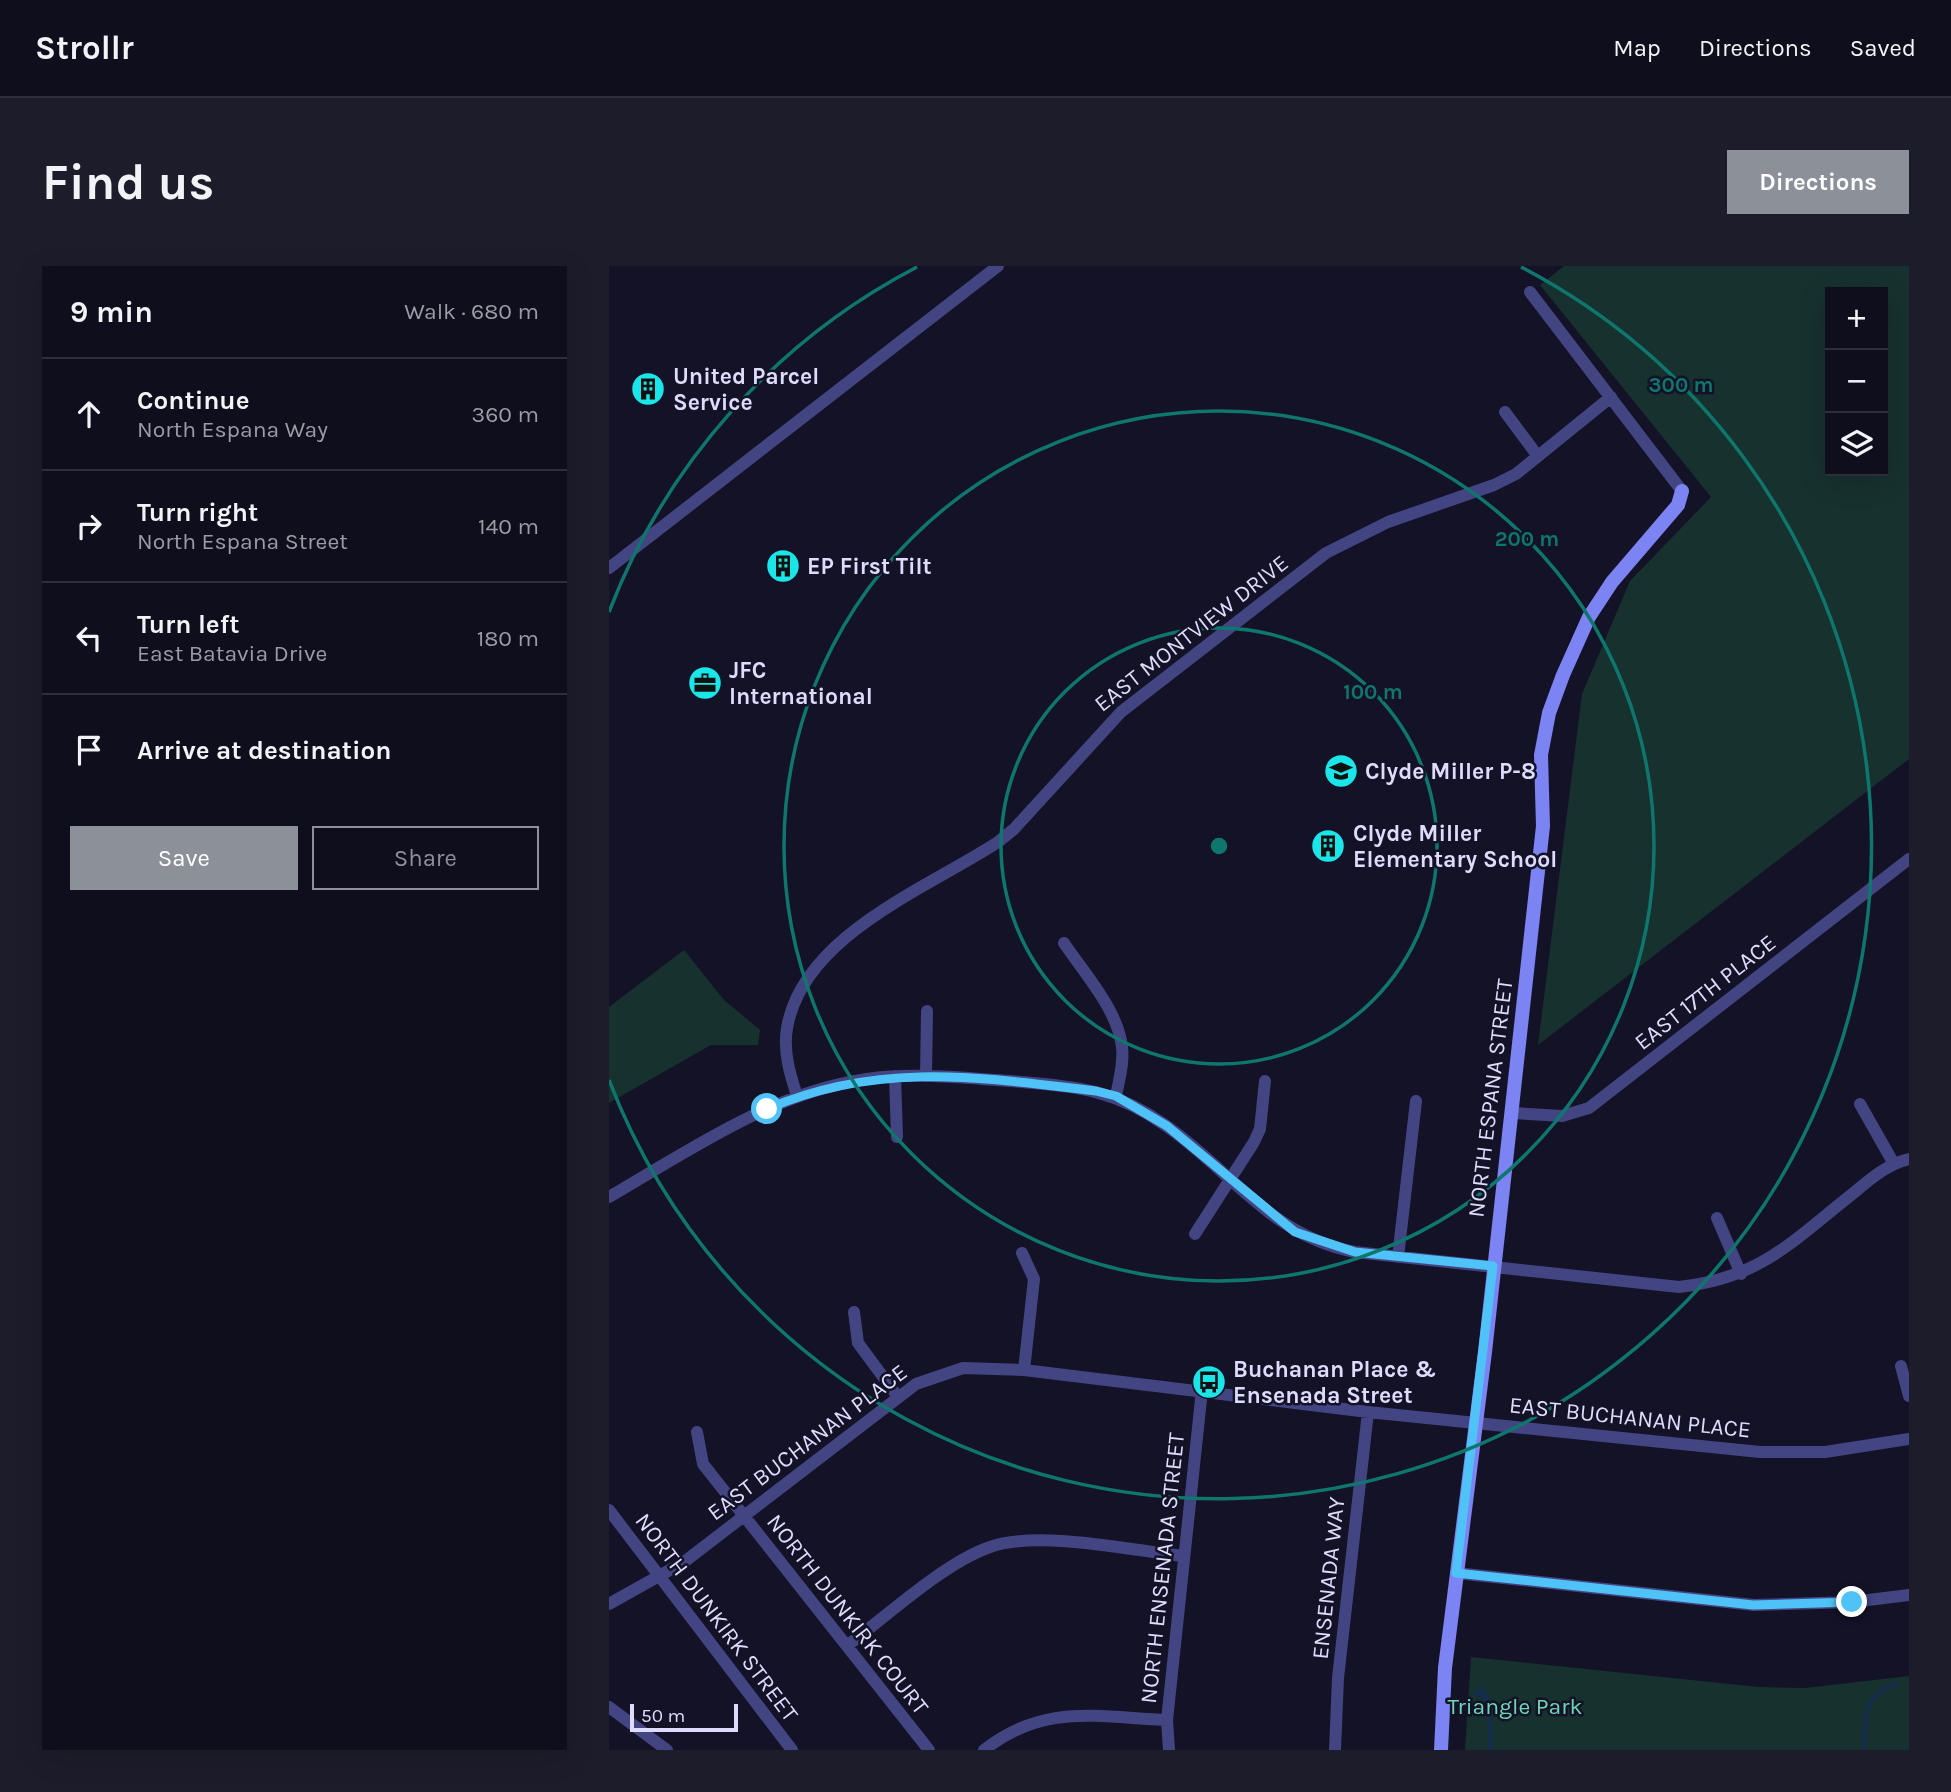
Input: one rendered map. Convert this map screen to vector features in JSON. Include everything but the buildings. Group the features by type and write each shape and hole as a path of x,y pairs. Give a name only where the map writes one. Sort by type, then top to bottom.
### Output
{"street":[{"path":"609,568 997,266"},
{"path":"1530,292 1682,491"},
{"name":"EAST MONTVIEW DRIVE","path":"797,1096 787,1058 787,1027 794,1007 811,976 848,935 998,842 1014,829 1114,718 1326,553 1388,522 1494,485 1516,474 1611,397"},
{"path":"1505,412 1538,455"},
{"name":"NORTH ESPANA STREET","path":"1441,1750 1445,1668 1512,1113 1543,826 1541,755 1549,713 1589,617 1627,562 1678,505 1682,491"},
{"name":"EAST 17TH PLACE","path":"1512,1113 1562,1116 1589,1108 1909,859"},
{"path":"1063,943 1091,982 1121,1040 1123,1063 1116,1096"},
{"path":"926,1076 927,1011"},
{"path":"895,1076 897,1137"},
{"path":"609,1197 748,1118 797,1096 846,1083 895,1076 1027,1083 1116,1096 1167,1126 1295,1232 1344,1250 1654,1286 1711,1283 1741,1274 1790,1243 1894,1164 1909,1159"},
{"path":"1195,1234 1260,1129 1265,1081"},
{"path":"1398,1257 1416,1101"},
{"path":"1860,1104 1894,1164"},
{"path":"1717,1218 1741,1274"},
{"path":"1022,1253 1034,1279 1024,1370"},
{"path":"854,1312 858,1343 898,1397"},
{"path":"1901,1366 1909,1396"},
{"name":"EAST BUCHANAN PLACE","path":"609,1604 684,1562 916,1384 963,1368 1024,1370 1368,1412 1761,1452 1825,1452 1909,1439"},
{"name":"NORTH ENSENADA STREET","path":"1169,1750 1167,1720 1202,1391"},
{"name":"ENSENADA WAY","path":"1335,1750 1338,1678 1368,1412"},
{"name":"NORTH DUNKIRK COURT","path":"697,1432 703,1464 929,1750"},
{"name":"NORTH DUNKIRK STREET","path":"609,1510 792,1750"},
{"path":"848,1645 959,1562 1004,1543 1041,1541 1183,1556"},
{"path":"1456,1573 1753,1605 1852,1602 1909,1595"},
{"path":"609,1707 667,1750"},
{"path":"984,1750 1025,1724 1051,1718 1167,1720"}],"green space":[{"path":"1564,266 1909,266 1909,759 1538,1045 1582,694 1630,581 1711,497 1540,285"},
{"path":"684,950 724,1000 760,1030 758,1045 711,1045 609,1103 609,1007"},
{"name":"Triangle Park","path":"1471,1657 1759,1687 1805,1688 1909,1676 1909,1750 1465,1750"}],"waterway":[{"path":"1864,1750 1866,1718 1871,1701 1897,1683"},
{"path":"1480,1688 1489,1700 1491,1750"},
{"path":"1475,1692 1487,1700"}],"place":[{"name":"United Parcel Service","path":"648,389"},
{"name":"EP First Tilt","path":"783,566"},
{"name":"JFC International","path":"705,683"},
{"name":"Clyde Miller P-8","path":"1341,771"},
{"name":"Clyde Miller Elementary School","path":"1328,846"},
{"name":"Buchanan Place & Ensenada Street","path":"1209,1382"}],"route":[{"path":"767,1109 825,1087 895,1076 969,1078 1096,1091 1116,1096 1167,1126 1260,1206 1295,1232 1318,1242 1355,1252 1493,1266 1485,1352 1456,1573 1753,1605 1852,1602"}]}
